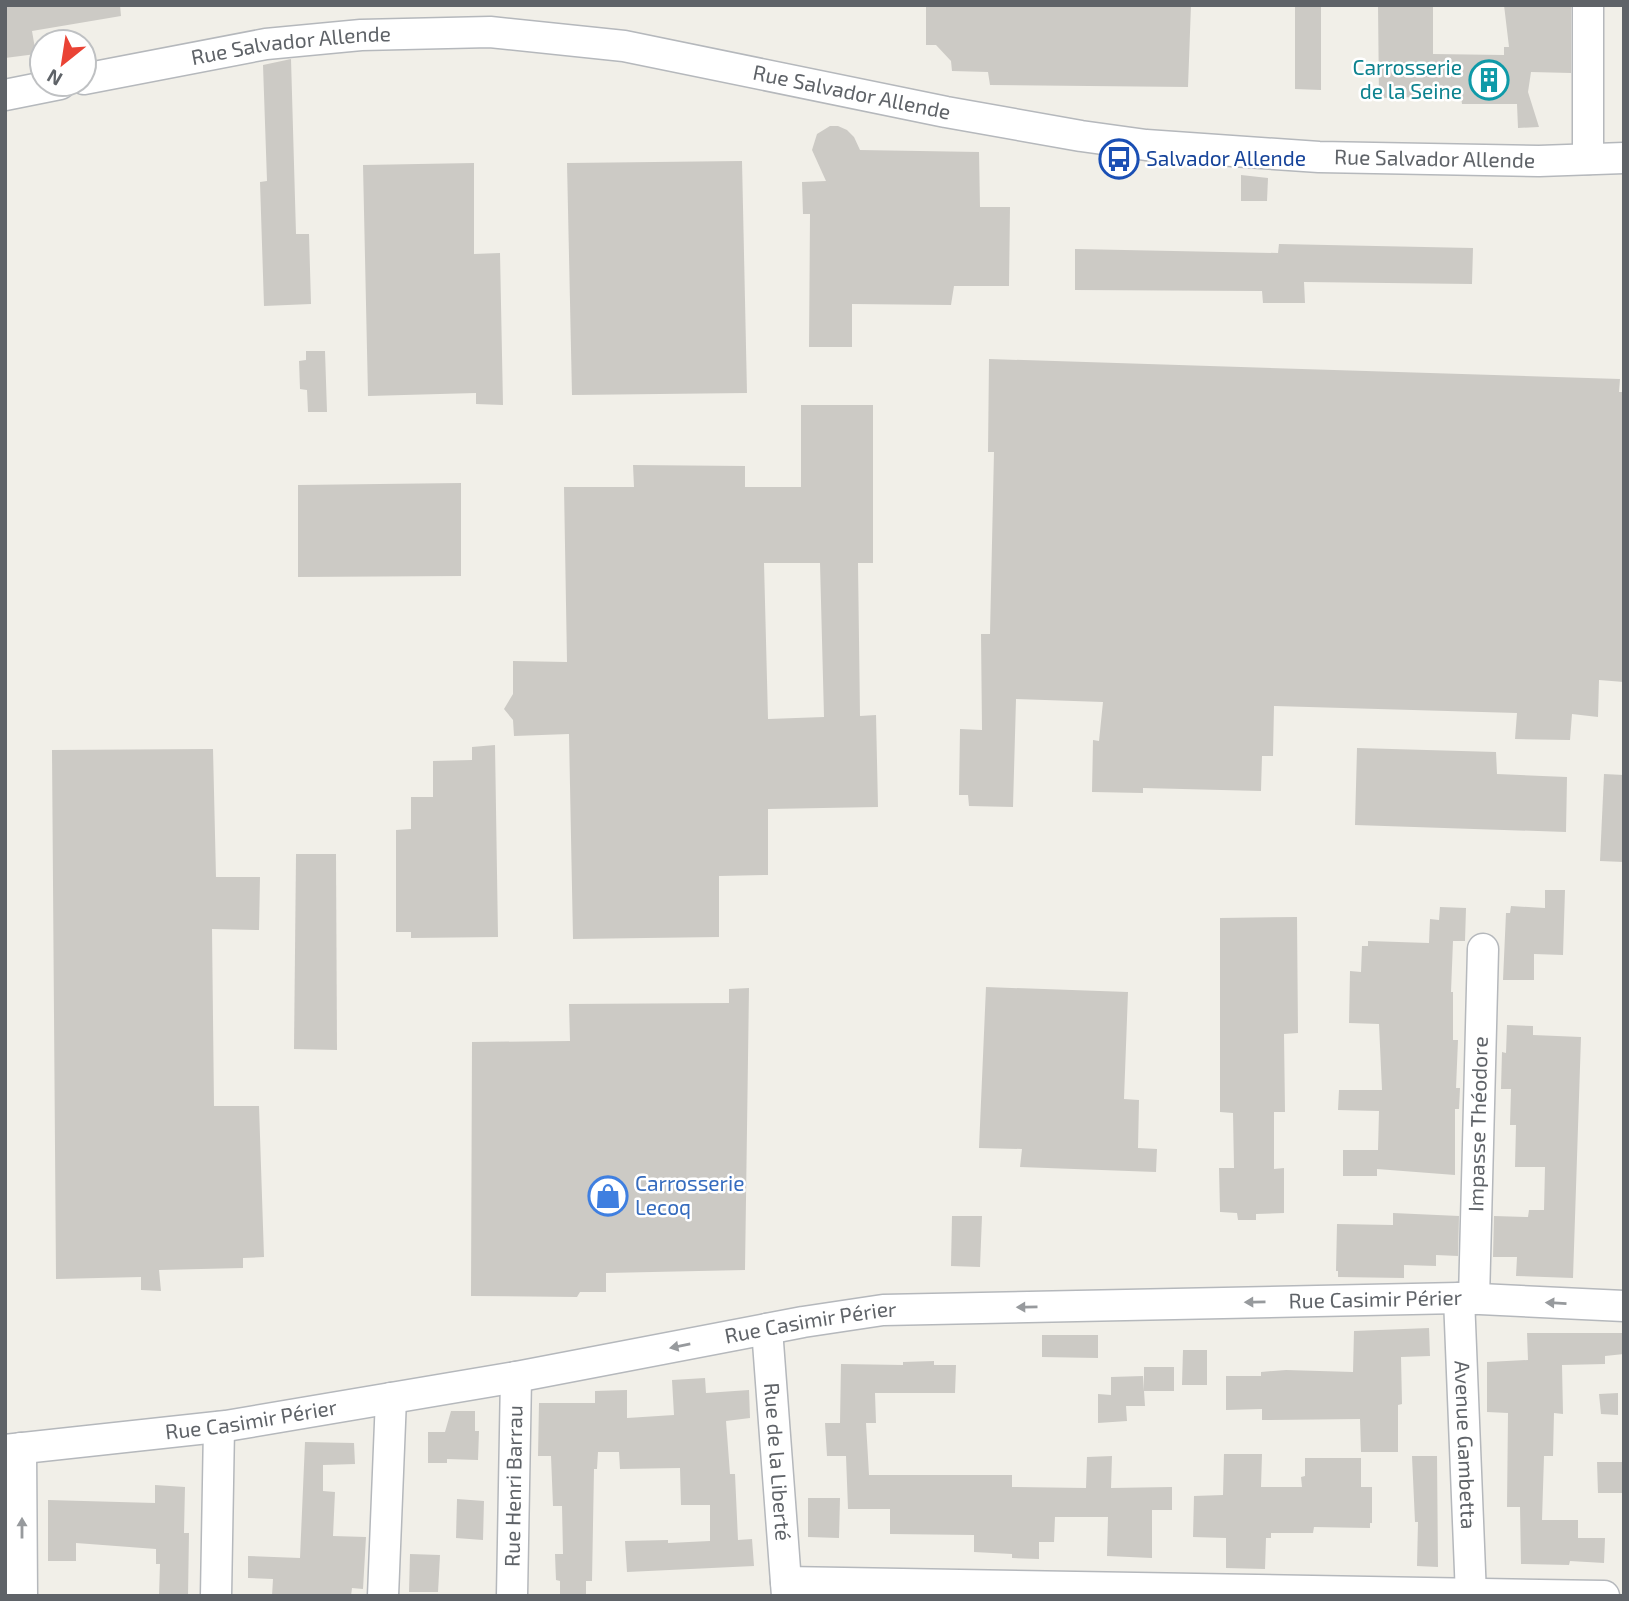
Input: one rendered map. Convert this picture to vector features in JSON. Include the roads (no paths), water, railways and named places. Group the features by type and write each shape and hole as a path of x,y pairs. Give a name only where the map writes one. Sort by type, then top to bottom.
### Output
{"street":[{"path":"1588,5 1588,159"},
{"name":"Rue Salvador Allende","path":"98,76 266,44 361,35 490,32 624,46 946,112 1146,145 1320,157 1539,161 1624,158"},
{"path":"5,95 28,90"},
{"name":"Impasse Théodore","path":"1466,1298 1483,949"},
{"name":"Rue Casimir Périer","path":"13,1449 219,1427 516,1377 767,1329 883,1310 1466,1298 1624,1306"},
{"name":"Avenue Gambetta","path":"1466,1298 1471,1594"},
{"name":"Rue de la Liberté","path":"767,1329 787,1589"},
{"name":"Rue Henri Barrau","path":"512,1596 516,1377"},
{"path":"383,1596 391,1398"},
{"path":"216,1596 219,1427"},
{"path":"13,1449 22,1596"},
{"path":"787,1589 1604,1596"}],"place":[{"name":"Carrosserie de la Seine","path":"1489,80"},
{"name":"Salvador Allende","path":"1119,159"},
{"name":"Carrosserie Lecoq","path":"608,1196"}]}
